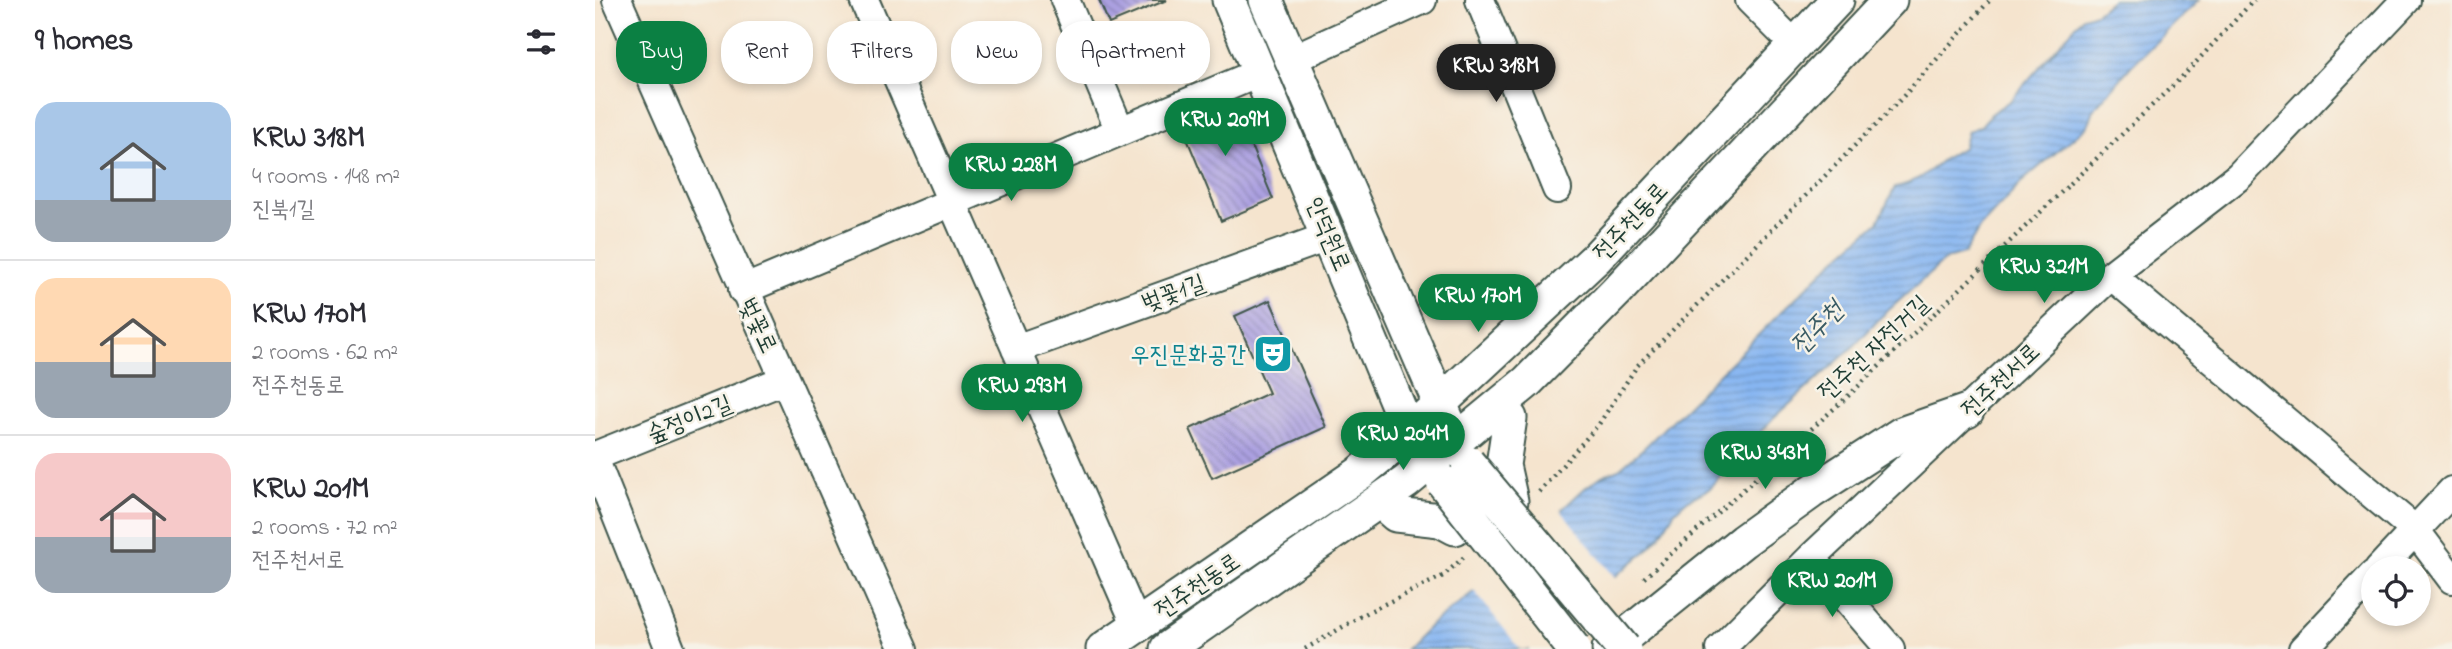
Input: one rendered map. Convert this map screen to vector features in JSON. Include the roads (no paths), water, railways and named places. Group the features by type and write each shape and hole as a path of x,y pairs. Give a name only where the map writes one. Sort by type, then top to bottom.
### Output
{"street":[{"path":"864,0 1137,626"},
{"path":"1065,0 1120,131"},
{"name":"안덕원로","path":"1229,0 1330,236 1409,432 1449,463"},
{"name":"안덕원로","path":"1266,0 1439,405 1449,463"},
{"path":"1292,59 1422,0"},
{"path":"1480,0 1557,189"},
{"path":"1750,0 1794,44"},
{"name":"전주천동로","path":"1103,649 1360,473 1409,432 1596,258 1837,0"},
{"name":"전주천동로","path":"1167,649 1388,508 1504,419 1616,292 1890,0"},
{"name":"전주천서로","path":"1720,649 1811,558 2111,275 2239,176 2406,0"},
{"name":"벚꽃로","path":"610,4 743,290 904,649"},
{"path":"743,290 1261,72"},
{"name":"벚꽃1길","path":"1016,349 1330,236"},
{"path":"2111,275 2415,530 2452,579"},
{"name":"숲정이2길","path":"670,649 595,458 784,380"},
{"path":"1609,649 1811,492 1901,434 1967,411"},
{"path":"1503,505 1511,501 1503,465 1504,419"},
{"path":"1449,463 1503,505 1624,649"},
{"path":"1449,463 1469,516 1574,649"},
{"path":"2391,556 2452,491"},
{"path":"1388,508 1440,520 1455,527 1469,516"},
{"path":"1811,558 1890,649"},
{"path":"2304,649 2361,588"}],"water":[{"name":"전주천","path":"2112,0 2199,0 2131,66 2093,110 2087,126 2025,179 1980,227 1964,254 1946,259 1882,316 1854,346 1773,419 1711,488 1686,501 1675,511 1659,537 1645,552 1528,649 1406,649 1429,626 1476,590 1585,488 1602,476 1619,469 1645,447 1830,264 1878,222 1895,187 1922,176 1963,148 1968,131 1981,126 1992,113 2011,100 2083,17 2096,13"}],"place":[{"name":"우진문화공간","path":"1273,354"}]}
